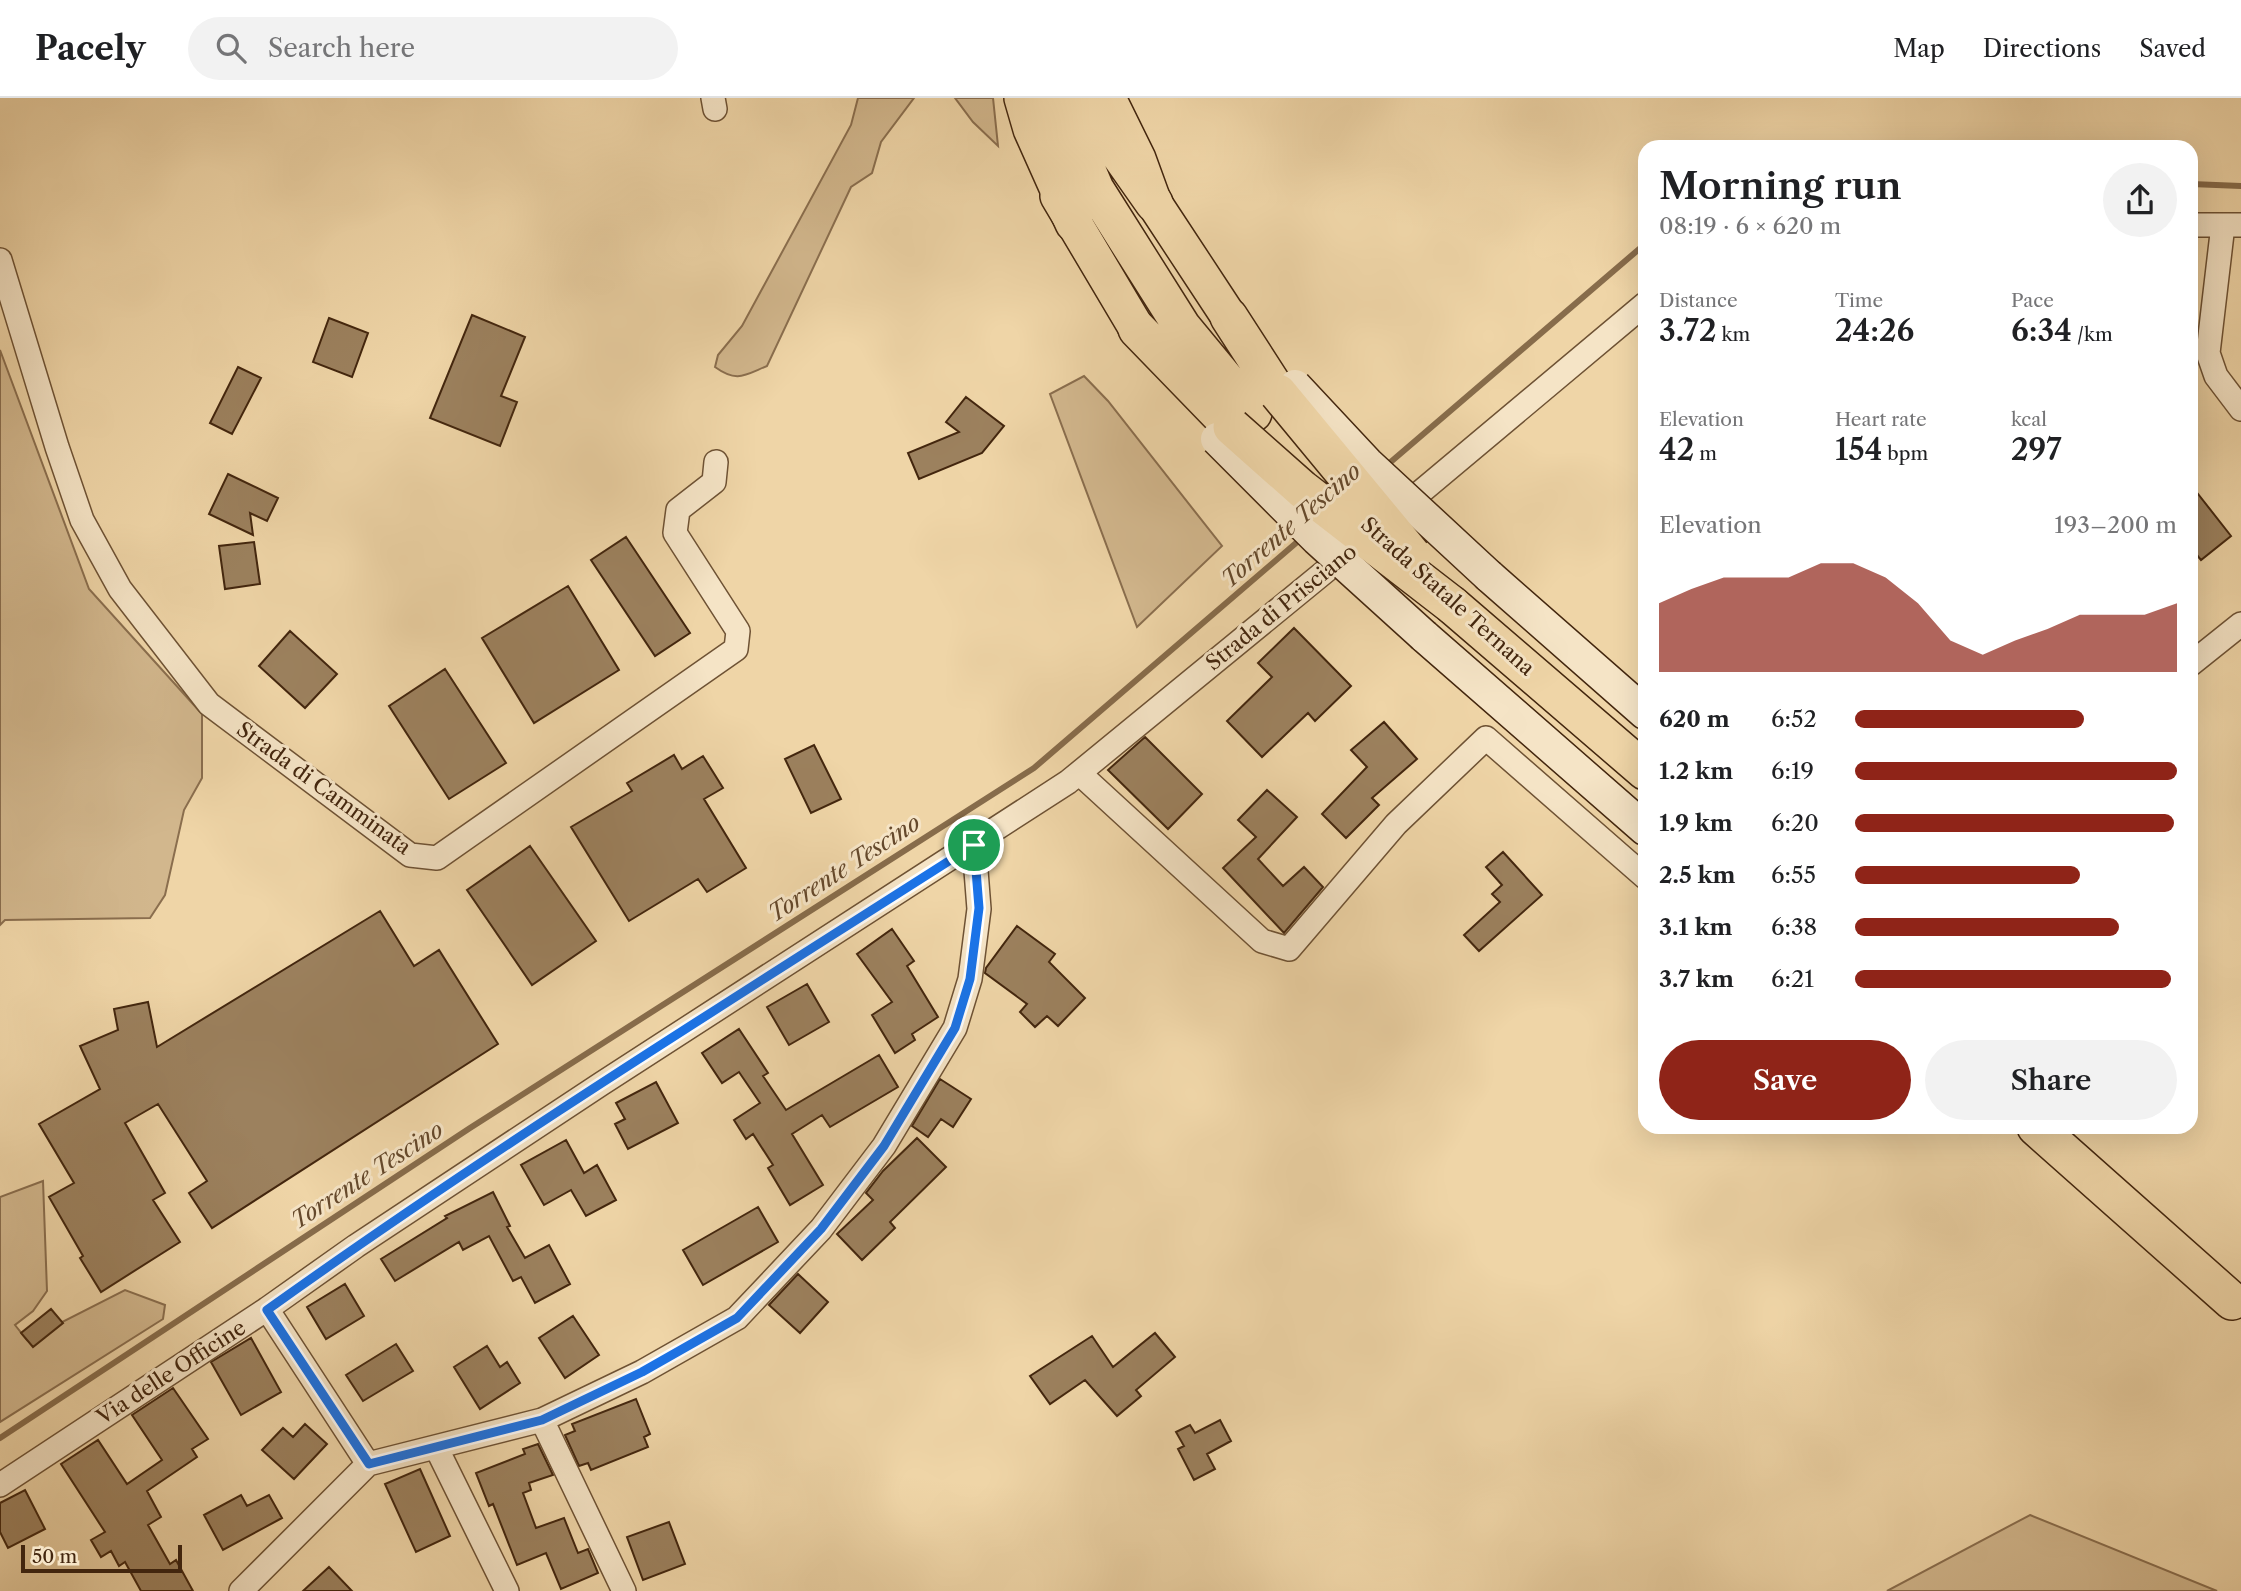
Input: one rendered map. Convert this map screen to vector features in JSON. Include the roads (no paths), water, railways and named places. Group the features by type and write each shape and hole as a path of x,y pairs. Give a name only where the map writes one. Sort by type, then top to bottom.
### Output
{"highway":[{"path":"1023,98 1032,130 1074,223"},
{"name":"Strada Statale Ternana","path":"1056,98 1102,201 1182,327 1255,412 1452,605 1638,765"},
{"path":"1086,98 1104,132 1154,203"},
{"path":"1229,317 1255,412"},
{"path":"1137,329 1255,412"},
{"path":"2044,1134 2232,1301"}],"main road":[{"path":"1005,98 1019,133 1137,329"},
{"path":"1108,98 1138,159 1154,203 1229,317"},
{"path":"1255,412 1367,463 1489,576 1638,707"},
{"path":"1255,412 1317,539 1638,823"}],"street":[{"path":"2198,225 2232,225 2208,354 2216,376 2241,409"},
{"name":"Strada di Camminata","path":"0,260 82,520 120,589 209,705 410,855 437,858 736,649 738,631 675,533 678,510 714,482 716,461"},
{"name":"Strada di Prisciano","path":"974,845 1079,773 1424,491 1638,310"},
{"path":"2198,658 2241,624"},
{"path":"1079,773 1262,941 1289,949 1396,824 1486,738 1638,871"},
{"path":"241,1591 369,1464 542,1420 642,1372 737,1318 821,1229 884,1146 955,1028 970,979 979,908 974,845"},
{"name":"Via delle Officine","path":"0,1485 267,1310 356,1246 601,1084 974,845"},
{"path":"267,1310 369,1464"},
{"path":"542,1420 624,1591"},
{"path":"436,1447 507,1591"}],"waterway":[{"name":"Torrente Tescino","path":"2198,184 2241,186"},
{"name":"Torrente Tescino","path":"1386,466 1638,250"},
{"name":"Torrente Tescino","path":"0,1438 470,1128 1034,768 1303,537"}]}
